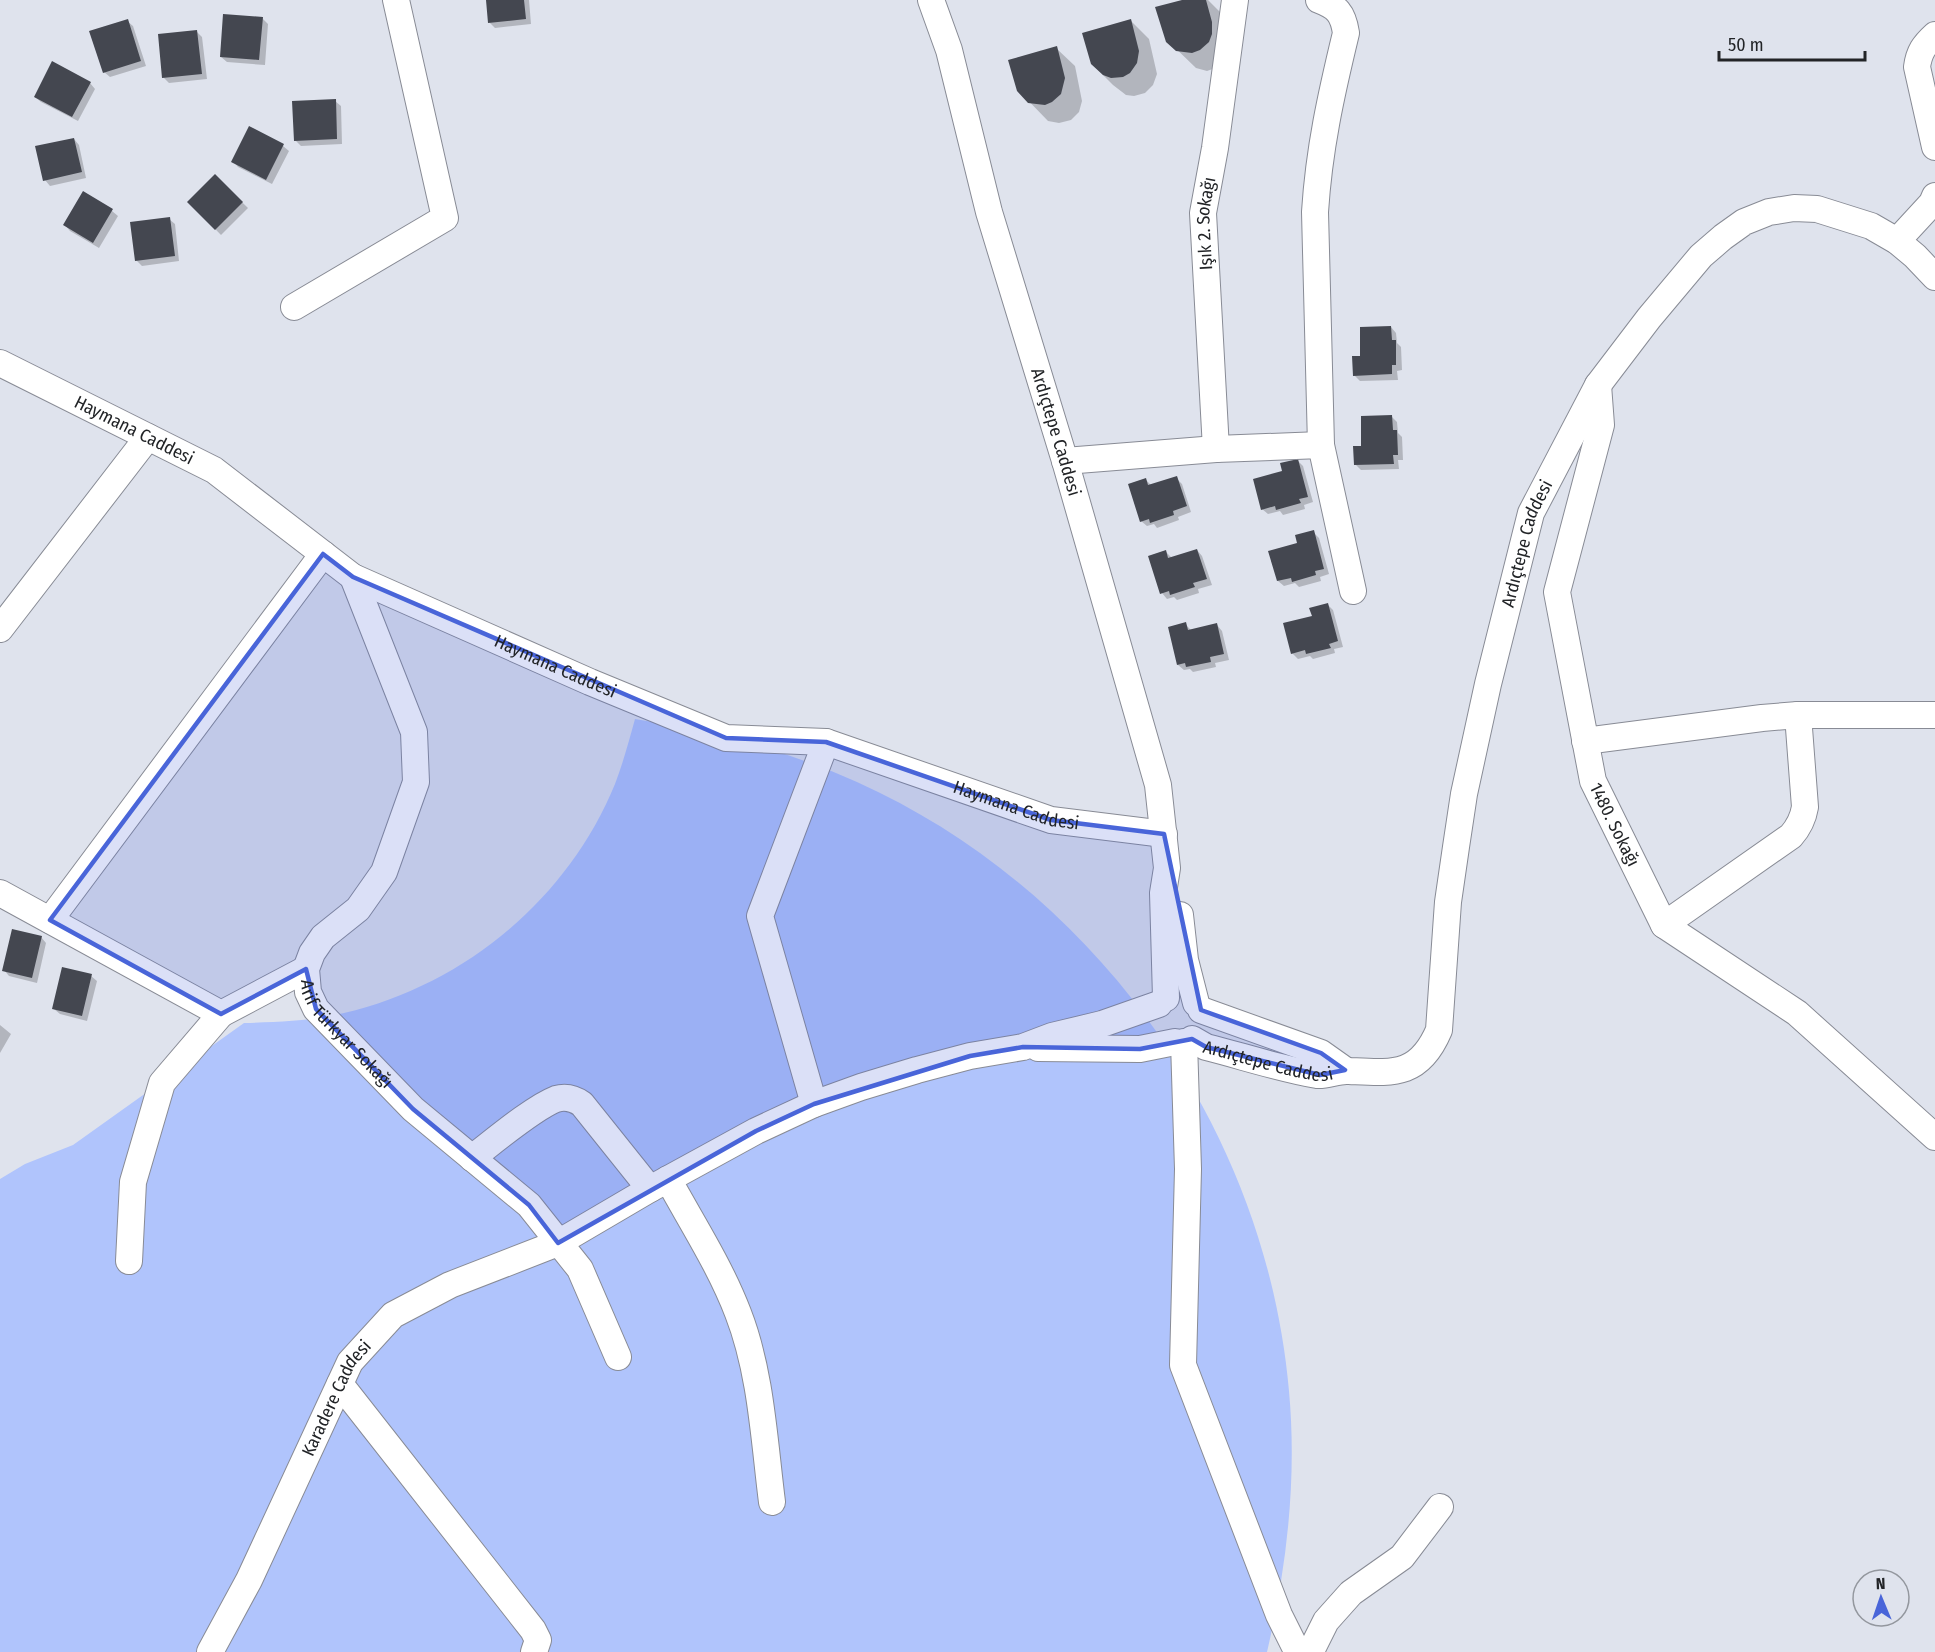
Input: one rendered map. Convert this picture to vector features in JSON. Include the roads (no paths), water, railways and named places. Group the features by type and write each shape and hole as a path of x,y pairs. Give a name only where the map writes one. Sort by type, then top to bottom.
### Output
{"street":[{"path":"294,307 445,218 396,0"},
{"name":"Ardıçtepe Caddesi","path":"931,0 949,50 989,212 1065,461 1158,785 1167,868 1163,893 1163,1001"},
{"name":"Işık 2. Sokağı","path":"1216,449 1203,213 1215,148 1234,0"},
{"path":"1319,0 1333,5 1345,24 1346,33 1325,120 1317,176 1315,212 1320,445 1353,591"},
{"path":"1935,35 1924,44 1917,67 1935,147"},
{"path":"1897,241 1932,204 1935,196"},
{"name":"Ardıçtepe Caddesi","path":"1184,1041 1320,1075 1345,1070 1395,1072 1410,1066 1424,1056 1433,1045 1439,1030 1448,902 1464,794 1488,684 1531,513 1598,385 1649,318 1701,256 1744,222 1769,212 1794,208 1817,209 1871,226 1897,241 1935,277"},
{"name":"Haymana Caddesi","path":"0,363 214,470 353,577 590,682 726,738 826,742 1052,820 1164,834"},
{"name":"1480. Sokağı","path":"1598,385 1601,425 1557,592 1593,781 1664,925"},
{"path":"0,629 148,437"},
{"path":"1065,461 1216,449 1320,445"},
{"path":"50,920 323,554"},
{"name":"Arif Türkyar Sokağı","path":"353,577 414,732 416,782 384,872 358,909 323,937 312,953 306,969 308,992 316,1009 413,1109 529,1205 549,1228 558,1243 580,1269 618,1357"},
{"path":"1585,741 1798,715 1935,715"},
{"path":"1798,715 1805,807 1797,829 1791,836 1664,925 1797,1013 1935,1137"},
{"path":"814,1104 760,916 826,742"},
{"name":"Ardıçtepe Caddesi","path":"1167,868 1178,895 1185,960 1199,1006 1322,1053 1345,1070"},
{"path":"0,893 221,1014"},
{"path":"129,1261 133,1182 162,1083 221,1014 306,969"},
{"path":"1182,995 1190,997 1199,1006 1203,1018 1202,1026 1184,1041 1140,1049 1023,1047 1052,1036 1121,1018 1182,995"},
{"path":"1163,1001 1155,1011 1156,1028 1168,1040 1184,1041"},
{"path":"1184,1041 1188,1169 1184,1365 1279,1615 1296,1649 1303,1652 1313,1647 1326,1621 1352,1593 1402,1557 1440,1507"},
{"name":"Karadere Caddesi","path":"210,1652 249,1580 350,1362 393,1315 450,1286 558,1243 756,1131 814,1104 917,1070 970,1056 1023,1047"},
{"path":"472,1158 555,1099 571,1098 582,1104 659,1184 727,1286 742,1324 758,1389 772,1502"},
{"path":"340,1384 534,1629 538,1640 534,1652"}]}
